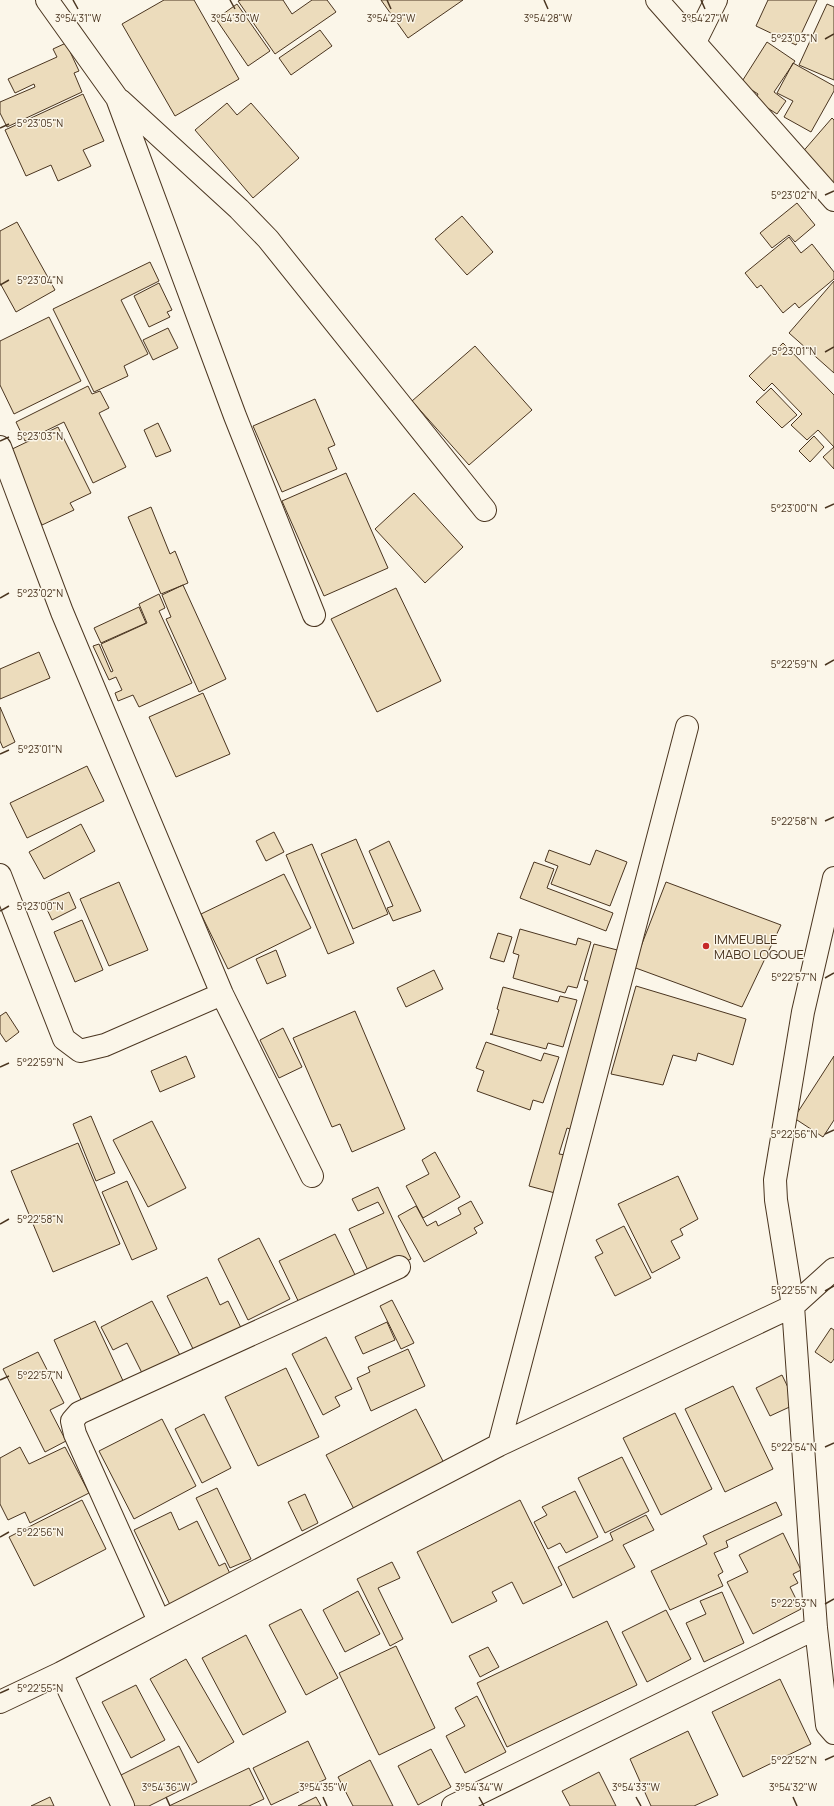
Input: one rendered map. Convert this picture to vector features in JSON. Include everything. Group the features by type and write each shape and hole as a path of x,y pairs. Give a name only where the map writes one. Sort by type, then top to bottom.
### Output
{"street":[{"path":"47,0 117,98 233,204 268,239 485,510"},
{"path":"656,0 695,42 834,200"},
{"path":"695,42 716,0"},
{"path":"117,98 235,416 314,615"},
{"path":"0,448 65,619 222,994 312,1176"},
{"path":"499,1445 687,727"},
{"path":"0,874 64,1039 80,1051 105,1045 222,994"},
{"path":"834,878 803,1012 775,1180 776,1200 794,1306 816,1628 827,1725 834,1733"},
{"path":"160,1621 75,1434 72,1421 79,1413 399,1267"},
{"path":"0,1702 61,1673 499,1445 794,1306 834,1269"},
{"path":"453,1806 816,1628"},
{"path":"61,1673 123,1806"}],"building":[{"path":"164,0 194,0 239,79 175,116 122,24"},
{"path":"283,0 292,14 312,0 327,0 336,12 275,54 238,1"},
{"path":"381,0 463,0 408,38"},
{"path":"768,0 817,0 796,45 756,26"},
{"path":"237,4 270,51 248,66 216,19"},
{"path":"827,4 834,7 834,80 799,65"},
{"path":"320,30 332,46 291,75 279,58"},
{"path":"767,42 795,61 774,92 786,101 777,114 755,100 758,94 741,83"},
{"path":"66,43 79,71 74,73 82,92 7,127 0,113 0,102 35,87 34,84 15,93 8,79 57,57 53,49"},
{"path":"793,63 834,86 834,91 811,132 784,117 793,101 777,93"},
{"path":"83,94 104,141 83,150 91,166 58,181 51,165 26,176 5,130"},
{"path":"227,103 237,115 251,103 299,158 253,198 195,130"},
{"path":"832,118 834,120 834,185 800,155"},
{"path":"797,203 815,225 795,242 789,235 772,248 760,233"},
{"path":"462,216 493,252 467,275 435,239"},
{"path":"17,222 55,290 16,312 0,283 0,231"},
{"path":"789,237 801,253 812,244 834,272 834,279 799,308 795,303 783,313 761,285 757,288 745,273"},
{"path":"150,262 159,281 121,300 148,354 124,366 128,376 94,392 53,309"},
{"path":"834,281 834,373 789,333"},
{"path":"159,283 172,310 167,312 170,317 149,327 134,296"},
{"path":"49,317 81,381 14,414 0,385 0,341"},
{"path":"168,328 178,348 153,360 143,340"},
{"path":"783,343 834,395 834,447 818,430 807,440 791,425 802,414 772,383 764,391 749,376"},
{"path":"475,346 532,410 469,465 412,401"},
{"path":"88,386 92,394 100,391 109,408 99,413 126,467 93,483 64,422 25,441 16,422"},
{"path":"771,388 797,415 782,428 756,402"},
{"path":"315,399 335,445 328,448 337,469 282,492 253,426"},
{"path":"158,423 171,451 156,457 144,430"},
{"path":"58,427 91,493 70,503 74,510 42,525 6,452"},
{"path":"814,436 824,447 810,462 799,451"},
{"path":"834,447 834,469 823,457"},
{"path":"346,473 388,568 324,596 282,501"},
{"path":"414,493 463,547 425,583 375,529"},
{"path":"151,507 170,554 175,551 188,583 161,594 128,517"},
{"path":"183,585 226,679 199,692 166,619 171,617 162,595"},
{"path":"396,588 441,681 377,712 331,619"},
{"path":"159,594 165,608 159,611 192,683 139,707 133,695 118,701 115,693 122,690 116,677 109,680 93,646 99,644 111,672 113,671 101,644 147,623 139,604"},
{"path":"139,607 146,623 101,643 94,628"},
{"path":"39,652 50,678 0,699 0,669"},
{"path":"203,693 230,754 176,777 149,717"},
{"path":"0,707 15,742 3,748 0,741"},
{"path":"87,766 104,801 27,838 10,803"},
{"path":"81,824 95,851 44,879 29,852"},
{"path":"274,832 284,852 266,861 256,841"},
{"path":"356,839 388,914 353,929 321,854"},
{"path":"389,841 421,911 393,921 387,908 393,906 369,851"},
{"path":"312,844 354,943 328,954 286,855"},
{"path":"549,850 590,865 596,850 627,862 610,906 551,884 558,866 545,861"},
{"path":"534,862 554,869 547,888 613,913 606,931 520,898"},
{"path":"284,874 311,928 228,969 201,914"},
{"path":"119,882 148,950 109,966 80,899"},
{"name":"IMMEUBLE MABO LOGOUE","path":"666,882 781,925 742,1007 633,967"},
{"path":"69,892 76,908 52,920 44,903"},
{"path":"82,920 103,970 75,982 54,932"},
{"path":"520,929 576,945 578,938 591,942 577,988 568,986 565,993 513,978 519,955 513,953"},
{"path":"498,933 512,937 504,962 490,958"},
{"path":"594,944 625,952 573,1130 567,1128 559,1154 566,1155 555,1193 529,1186 588,981 584,980"},
{"path":"276,950 286,976 267,984 256,959"},
{"path":"434,970 443,989 406,1007 397,988"},
{"path":"636,986 746,1019 733,1065 698,1053 696,1061 673,1055 663,1085 611,1074"},
{"path":"503,987 558,1002 560,996 577,1000 563,1047 548,1043 546,1049 490,1034 492,1034 499,1010 497,1009"},
{"path":"355,1011 405,1129 352,1152 340,1124 332,1127 293,1038"},
{"path":"6,1012 19,1032 6,1042 0,1033 0,1016"},
{"path":"283,1028 302,1067 279,1078 260,1040"},
{"path":"486,1042 541,1061 544,1053 559,1057 543,1103 533,1100 530,1110 477,1091 484,1071 476,1068"},
{"path":"186,1056 195,1077 160,1092 151,1071"},
{"path":"834,1056 834,1120 823,1137 794,1118"},
{"path":"91,1116 115,1173 96,1181 73,1124"},
{"path":"152,1121 186,1188 148,1207 113,1140"},
{"path":"78,1143 120,1244 53,1272 11,1171"},
{"path":"435,1152 460,1197 423,1218 406,1186 429,1174 422,1160"},
{"path":"678,1176 698,1219 680,1229 683,1235 671,1241 680,1258 652,1273 618,1204"},
{"path":"127,1181 157,1249 132,1260 102,1192"},
{"path":"378,1187 411,1259 371,1277 349,1229 384,1213 378,1202 358,1211 352,1199"},
{"path":"471,1201 483,1223 474,1228 477,1233 424,1262 398,1216 416,1206 427,1226 436,1221 438,1226 461,1214 458,1208"},
{"path":"624,1226 651,1278 615,1296 595,1257 603,1253 596,1240"},
{"path":"335,1234 358,1281 302,1309 279,1261"},
{"path":"259,1238 290,1299 248,1320 218,1259"},
{"path":"207,1277 220,1305 228,1301 244,1334 197,1357 167,1296"},
{"path":"392,1300 414,1343 401,1349 380,1306"},
{"path":"152,1301 183,1361 146,1381 127,1343 113,1350 101,1327"},
{"path":"95,1321 125,1385 83,1404 54,1340"},
{"path":"387,1322 395,1340 363,1354 355,1337"},
{"path":"831,1328 834,1330 834,1359 831,1363 815,1352"},
{"path":"326,1337 352,1389 335,1397 340,1406 323,1415 292,1354"},
{"path":"408,1349 425,1386 371,1411 357,1378 370,1372 368,1367"},
{"path":"38,1352 64,1403 50,1410 66,1441 45,1452 3,1369"},
{"path":"286,1368 319,1437 258,1466 225,1397"},
{"path":"782,1375 796,1404 770,1416 756,1388"},
{"path":"733,1386 773,1469 725,1492 685,1409"},
{"path":"416,1409 445,1465 355,1511 326,1455"},
{"path":"675,1413 712,1489 661,1515 623,1438"},
{"path":"204,1414 231,1468 202,1483 175,1429"},
{"path":"162,1419 196,1486 134,1519 99,1451"},
{"path":"20,1447 29,1464 65,1447 89,1493 30,1523 25,1512 8,1520 0,1504 0,1458"},
{"path":"622,1457 649,1511 605,1533 578,1478"},
{"path":"217,1488 251,1559 230,1568 196,1498"},
{"path":"575,1491 598,1537 566,1553 560,1543 548,1549 534,1522 547,1515 542,1507"},
{"path":"305,1494 318,1523 302,1531 288,1502"},
{"path":"82,1500 106,1549 34,1586 9,1537"},
{"path":"520,1500 562,1585 523,1604 512,1582 492,1592 497,1601 452,1623 417,1552"},
{"path":"776,1502 782,1515 726,1541 728,1547 714,1553 723,1572 718,1575 723,1586 670,1610 651,1571 707,1544 703,1536"},
{"path":"171,1512 179,1530 197,1521 219,1566 225,1563 232,1578 171,1607 134,1530"},
{"path":"646,1515 654,1530 623,1545 635,1567 573,1598 558,1567 613,1540 610,1533"},
{"path":"783,1533 801,1570 793,1574 798,1583 790,1587 801,1609 753,1634 727,1582 748,1572 739,1555"},
{"path":"392,1562 400,1578 378,1588 403,1639 390,1646 357,1579"},
{"path":"358,1591 380,1634 345,1652 323,1610"},
{"path":"722,1592 744,1643 704,1662 686,1623 706,1614 700,1601"},
{"path":"301,1609 338,1678 306,1695 269,1625"},
{"path":"666,1610 691,1659 647,1682 622,1632"},
{"path":"607,1621 637,1685 507,1747 477,1683"},
{"path":"246,1635 286,1712 243,1735 202,1658"},
{"path":"396,1646 435,1728 379,1755 339,1673"},
{"path":"488,1647 499,1667 480,1677 469,1656"},
{"path":"186,1659 234,1742 198,1763 150,1679"},
{"path":"780,1679 811,1744 743,1777 712,1712"},
{"path":"136,1685 165,1740 131,1758 102,1702"},
{"path":"477,1696 506,1752 465,1773 446,1736 465,1726 455,1708"},
{"path":"688,1731 718,1795 694,1806 651,1806 630,1759"},
{"path":"308,1741 326,1779 271,1805 253,1768"},
{"path":"179,1746 197,1782 149,1806 134,1806 119,1776"},
{"path":"431,1749 451,1787 418,1805 398,1766"},
{"path":"370,1760 393,1806 353,1806 338,1777"},
{"path":"249,1768 264,1799 249,1806 169,1806"},
{"path":"599,1772 616,1806 570,1806 562,1791"},
{"path":"50,1797 54,1806 31,1806"},
{"path":"316,1797 321,1806 298,1806"}],"place":[{"name":"IMMEUBLE MABO LOGOUE","path":"706,946"}]}
